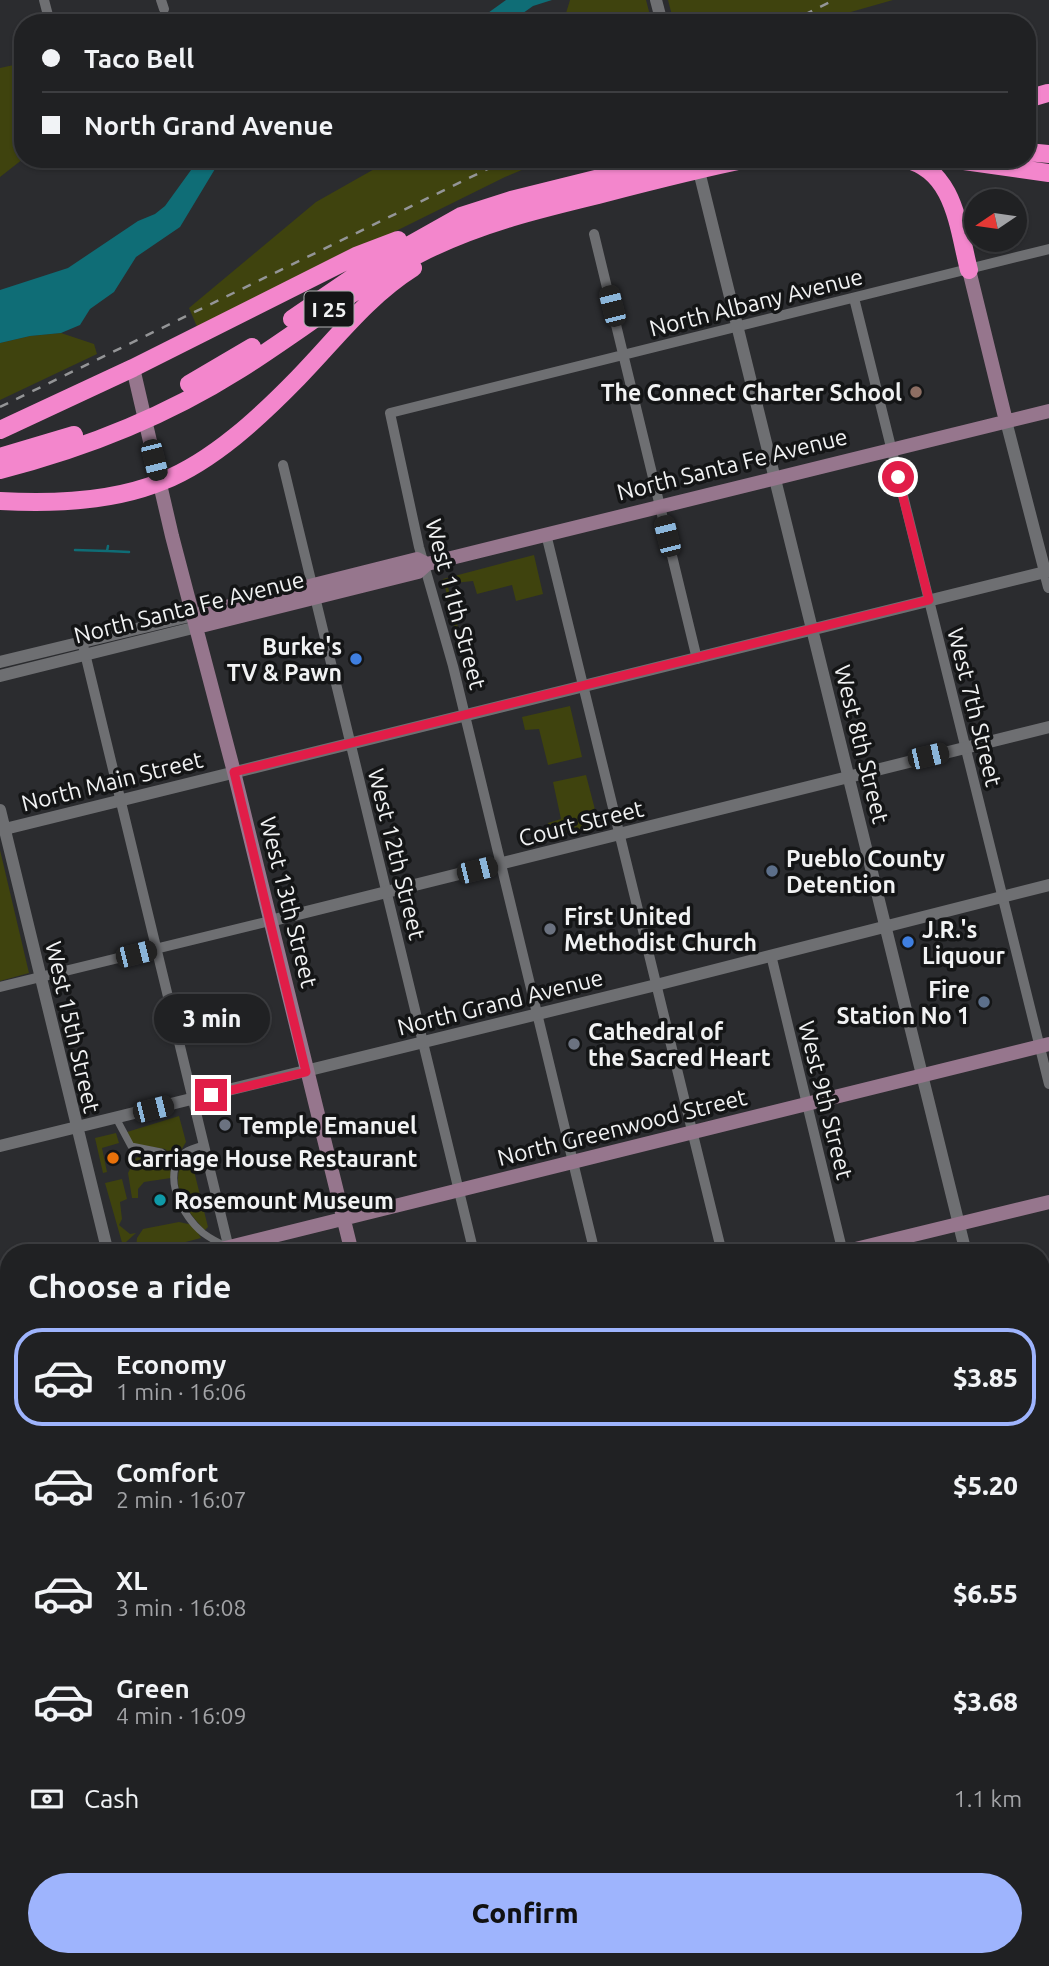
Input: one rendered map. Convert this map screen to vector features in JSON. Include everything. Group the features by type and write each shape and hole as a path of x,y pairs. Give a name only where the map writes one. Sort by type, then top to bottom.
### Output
{"highway":[{"name":"I 25","path":"174,399 367,268 461,216 511,200 640,168"},
{"name":"I 25","path":"0,470 116,426 238,370 406,261 489,224 712,168"},
{"path":"926,168 948,191 968,270"},
{"path":"1016,168 1045,172"},
{"path":"0,430 134,368 356,256 461,216"},
{"path":"0,500 79,500 164,481 208,455 271,404 381,292 410,270 489,224"},
{"name":"I 25","path":"0,457 116,426"}],"main road":[{"path":"968,270 1006,421"},
{"name":"West 13th Street","path":"134,368 164,481 195,621 350,1244"},
{"name":"North Santa Fe Avenue","path":"195,621 314,593 417,559 427,564 1049,411"},
{"name":"North Greenwood Street","path":"251,1244 1044,1045"},
{"path":"878,1244 1049,1202"}],"street":[{"name":"West 8th Street","path":"698,168 964,1244"},
{"path":"594,234 697,659"},
{"name":"North Albany Avenue","path":"390,413 1049,249"},
{"name":"West 7th Street","path":"855,298 1003,896 1044,1045 1049,1084"},
{"name":"West 11th Street","path":"390,413 413,522 427,564 466,716 593,1244"},
{"path":"1006,421 1049,587"},
{"name":"West 12th Street","path":"283,465 472,1244"},
{"path":"546,534 720,1244"},
{"name":"North Main Street","path":"2,830 1047,572"},
{"name":"North Santa Fe Avenue","path":"0,662 82,641 195,621"},
{"name":"North Santa Fe Avenue","path":"0,676 86,655 195,621"},
{"path":"82,641 228,1244"},
{"name":"Court Street","path":"0,987 618,836 1049,727"},
{"name":"West 15th Street","path":"0,810 2,830 105,1244"},
{"name":"North Grand Avenue","path":"0,1146 656,985 1049,885"},
{"name":"West 9th Street","path":"771,955 840,1244"},
{"path":"116,1118 125,1140 131,1146 161,1152 176,1165"},
{"path":"203,1145 186,1151 176,1165 174,1182 187,1214 202,1233 219,1244"}],"green space":[{"path":"570,0 646,0 650,14 566,14"},
{"path":"668,0 893,0 844,14 672,14"},
{"path":"14,65 14,166 0,177 0,68"},
{"path":"376,168 526,168 198,329 189,308 316,202"},
{"path":"61,333 94,344 97,354 0,400 0,343"},
{"path":"534,555 543,594 516,601 512,585 477,594 473,581 454,583 448,587 462,644 459,644 443,579"},
{"path":"570,706 582,757 548,765 539,729 525,730 522,717"},
{"path":"586,775 599,825 551,836 548,823 561,819 553,782"},
{"path":"0,850 29,973 0,981"},
{"path":"179,1116 186,1142 176,1159 165,1149 133,1144 127,1132"},
{"path":"116,1133 119,1143 102,1148 107,1172 103,1173 95,1138"},
{"path":"149,1153 170,1161 171,1178 144,1182 138,1189 138,1198 132,1198 128,1173 136,1158"},
{"path":"186,1154 191,1159 208,1227 205,1230 190,1213 178,1185 178,1175"},
{"path":"122,1179 127,1199 120,1202 122,1219 119,1225 130,1234 136,1233 126,1244 122,1244 105,1183"},
{"path":"179,1222 193,1225 201,1238 178,1244 136,1244 143,1229"}],"water":[{"path":"506,0 552,0 533,6 522,14 487,14"},
{"path":"192,168 216,168 180,227 136,257 114,292 90,309 80,325 61,333 0,343 0,290 68,268 165,206"}],"waterway":[{"path":"75,550 107,551 108,546"},
{"path":"108,551 129,552"}],"railway":[{"path":"806,14 834,0"},
{"path":"0,407 490,168"}],"place":[{"name":"The Connect Charter School","path":"916,392"},
{"name":"Burke's TV & Pawn","path":"356,659"},
{"name":"Pueblo County Detention","path":"772,871"},
{"name":"First United Methodist Church","path":"550,929"},
{"name":"J.R.'s Liquour","path":"908,942"},
{"name":"Fire Station No 1","path":"984,1002"},
{"name":"Cathedral of the Sacred Heart","path":"574,1044"},
{"name":"Temple Emanuel","path":"225,1125"},
{"name":"Carriage House Restaurant","path":"113,1158"},
{"name":"Rosemount Museum","path":"160,1200"}],"route":[{"path":"211,1095 306,1072 234,772 929,600 898,477"}]}
